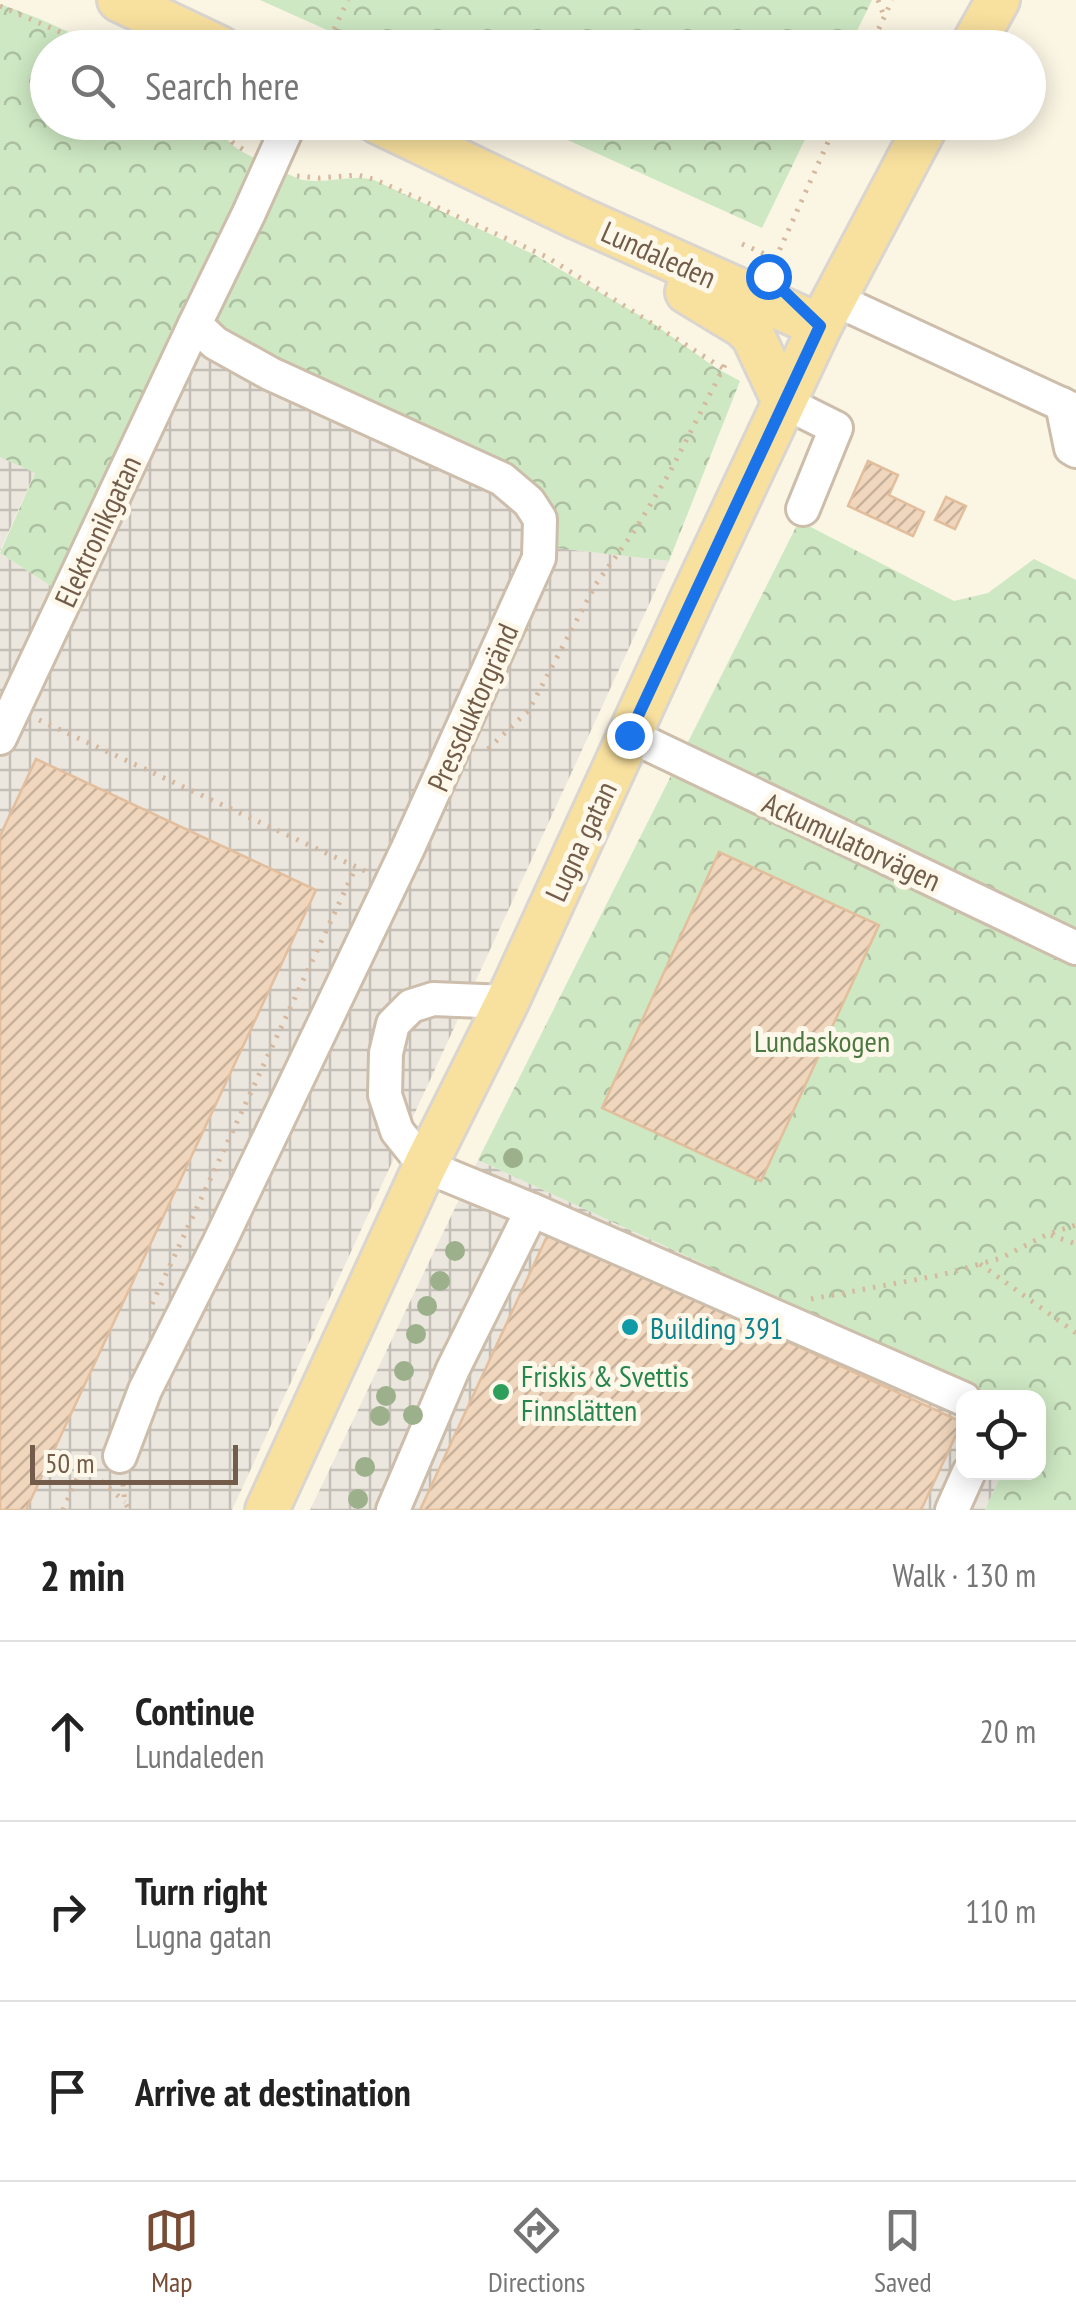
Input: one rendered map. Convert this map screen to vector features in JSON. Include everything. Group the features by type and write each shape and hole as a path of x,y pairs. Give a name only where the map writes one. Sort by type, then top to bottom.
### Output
{"main road":[{"path":"119,0 182,30"},
{"path":"981,30 998,0"},
{"name":"Lundaleden","path":"416,140 576,217 827,313"},
{"name":"Lugna gatan","path":"268,1510 784,402 918,140"},
{"name":"Lundaleden","path":"576,217 595,237 743,326 753,336 784,402"}],"street":[{"path":"194,324 282,140"},
{"name":"Lundaleden","path":"827,313 1069,407"},
{"name":"Elektronikgatan","path":"7,723 194,324"},
{"name":"Pressduktorgränd","path":"105,1452 146,1390 408,848 539,558 541,525 529,502 502,479 271,374 215,344 194,324"},
{"path":"784,402 844,430 803,508"},
{"path":"1069,407 1071,448 1076,450"},
{"name":"Ackumulatorvägen","path":"629,735 1076,948"},
{"path":"507,1002 433,999 411,1006 393,1024 386,1053 385,1095 396,1131 425,1166 956,1396"},
{"path":"394,1510 453,1369 532,1210"},
{"path":"952,1510 965,1480"}],"path":[{"path":"333,30 348,0"},
{"path":"878,0 884,16"},
{"path":"878,30 892,0"},
{"path":"0,6 55,30"},
{"path":"231,140 270,166 300,177 357,175 373,179 548,258 724,369 662,487 596,584 529,710 476,759"},
{"path":"742,244 776,259 829,140"},
{"path":"7,723 356,867 150,1308"},
{"path":"808,1299 941,1275 1001,1258 1048,1234 1076,1225"},
{"path":"1048,1234 1076,1244"},
{"path":"980,1264 1076,1333"},
{"path":"63,1510 105,1452"},
{"path":"122,1510 125,1502 130,1510"}],"shaded area":[{"path":"193,332 511,477 540,546 669,561 232,1510 0,1510 0,553 51,586"},
{"path":"0,457 35,472 0,551"},
{"name":"Building 391","path":"478,1160 978,1390 956,1390 956,1480 999,1480 985,1510 310,1510"}],"green space":[{"path":"260,0 872,0 857,30 327,30"},
{"path":"0,4 64,30 30,30 30,140 228,140 254,158 303,180 374,180 535,255 651,322 740,381 669,561 539,546 535,512 192,331 74,579 51,586 0,553 35,473 0,457"},
{"path":"568,140 804,140 762,228"},
{"name":"Lundaskogen","path":"799,521 954,601 988,593 1034,559 1076,580 1076,1510 985,1510 999,1480 1046,1480 1046,1390 978,1390 478,1160"}],"building":[{"path":"868,461 898,475 889,495 924,512 913,536 848,506"},
{"path":"946,497 966,506 955,529 935,520"},
{"path":"36,759 316,890 26,1510 0,1510 0,836"},
{"path":"719,852 879,925 761,1181 602,1108"},
{"name":"Building 391","path":"549,1232 956,1419 956,1435 921,1510 420,1510"}],"place":[{"name":"Building 391","path":"630,1327"},
{"name":"Friskis & Svettis Finnslätten","path":"501,1392"}],"route":[{"path":"629,735 820,326 768,276"}]}
